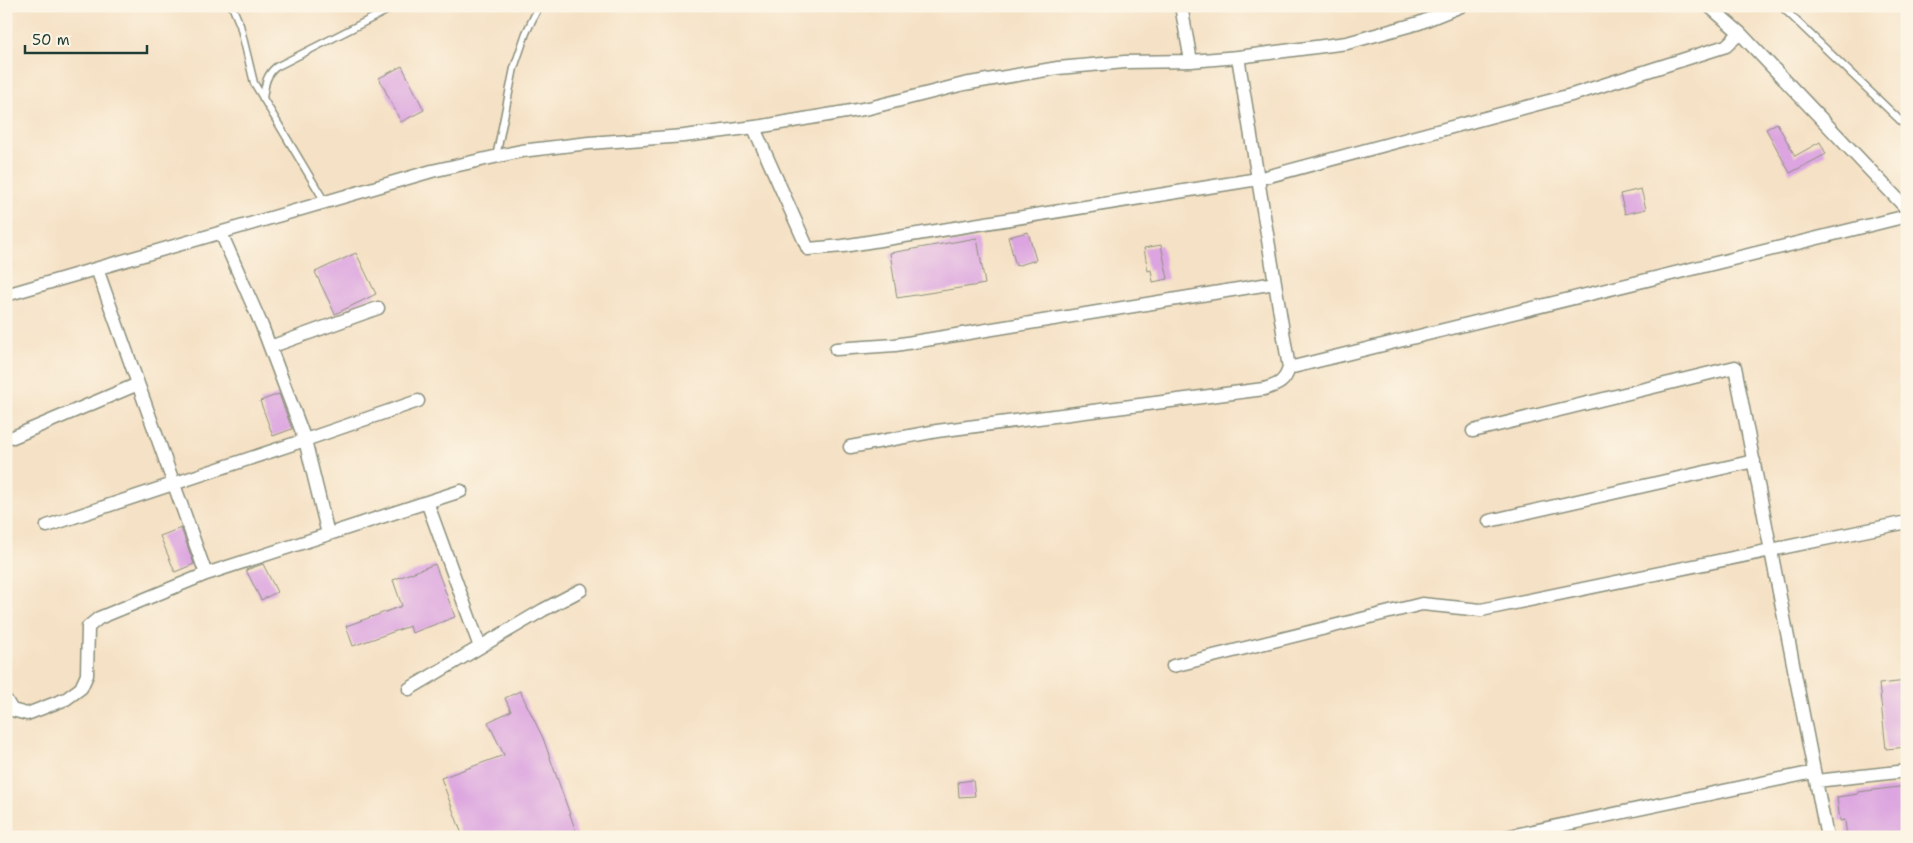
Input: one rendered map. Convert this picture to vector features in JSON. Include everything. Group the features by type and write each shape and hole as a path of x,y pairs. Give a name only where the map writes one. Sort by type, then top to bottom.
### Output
{"street":[{"path":"1181,6 1191,61"},
{"path":"6,295 432,171 521,151 754,128 869,108 964,84 1058,68 1125,62 1191,61 1238,57 1346,43 1419,23 1461,6"},
{"path":"1710,6 1740,33 1907,209"},
{"path":"754,128 808,249 843,246 1258,180 1584,91 1726,46 1740,33"},
{"path":"850,447 937,432 1264,389 1279,384 1286,378 1289,368 1238,57"},
{"path":"1289,368 1907,216"},
{"path":"221,233 270,347 305,440 328,534"},
{"path":"97,269 206,574"},
{"path":"836,349 895,345 1275,283"},
{"path":"270,347 378,308"},
{"path":"1473,431 1735,367 1827,837"},
{"path":"13,437 138,384"},
{"path":"47,526 418,401"},
{"path":"1489,521 1754,461"},
{"path":"6,700 12,710 27,714 66,698 81,688 87,675 88,627 99,618 206,574 461,491"},
{"path":"427,502 480,647"},
{"path":"1173,666 1422,604 1480,610 1907,522"},
{"path":"409,689 543,610 581,590"},
{"path":"1505,837 1815,776 1907,771"}],"lane":[{"path":"232,6 247,48 252,75 263,100 325,202"},
{"path":"263,100 266,80 269,73 276,67 396,6"},
{"path":"496,157 514,68 526,33 539,6"},
{"path":"1781,6 1907,127"}],"building":[{"path":"402,66 424,110 401,122 379,78"},
{"path":"1777,123 1795,156 1820,142 1826,154 1790,173 1766,129"},
{"path":"1641,189 1646,209 1625,214 1620,194"},
{"path":"1028,232 1036,260 1016,266 1008,237"},
{"path":"977,238 985,284 897,298 890,253"},
{"path":"1161,245 1168,279 1153,282 1151,270 1148,271 1144,248"},
{"path":"356,253 376,294 335,314 315,272"},
{"path":"279,394 292,429 273,436 260,401"},
{"path":"181,528 194,564 175,572 160,536"},
{"path":"263,564 277,592 261,600 246,570"},
{"path":"435,564 455,617 412,633 410,626 353,646 346,626 402,606 393,580"},
{"path":"1907,681 1907,747 1886,749 1879,684"},
{"path":"520,691 543,738 578,837 463,837 441,778 504,755 488,722 511,711 505,698"},
{"path":"973,780 975,796 959,797 958,782"},
{"path":"1907,786 1907,837 1847,837 1845,820 1840,821 1837,797 1858,794 1858,792"}]}
